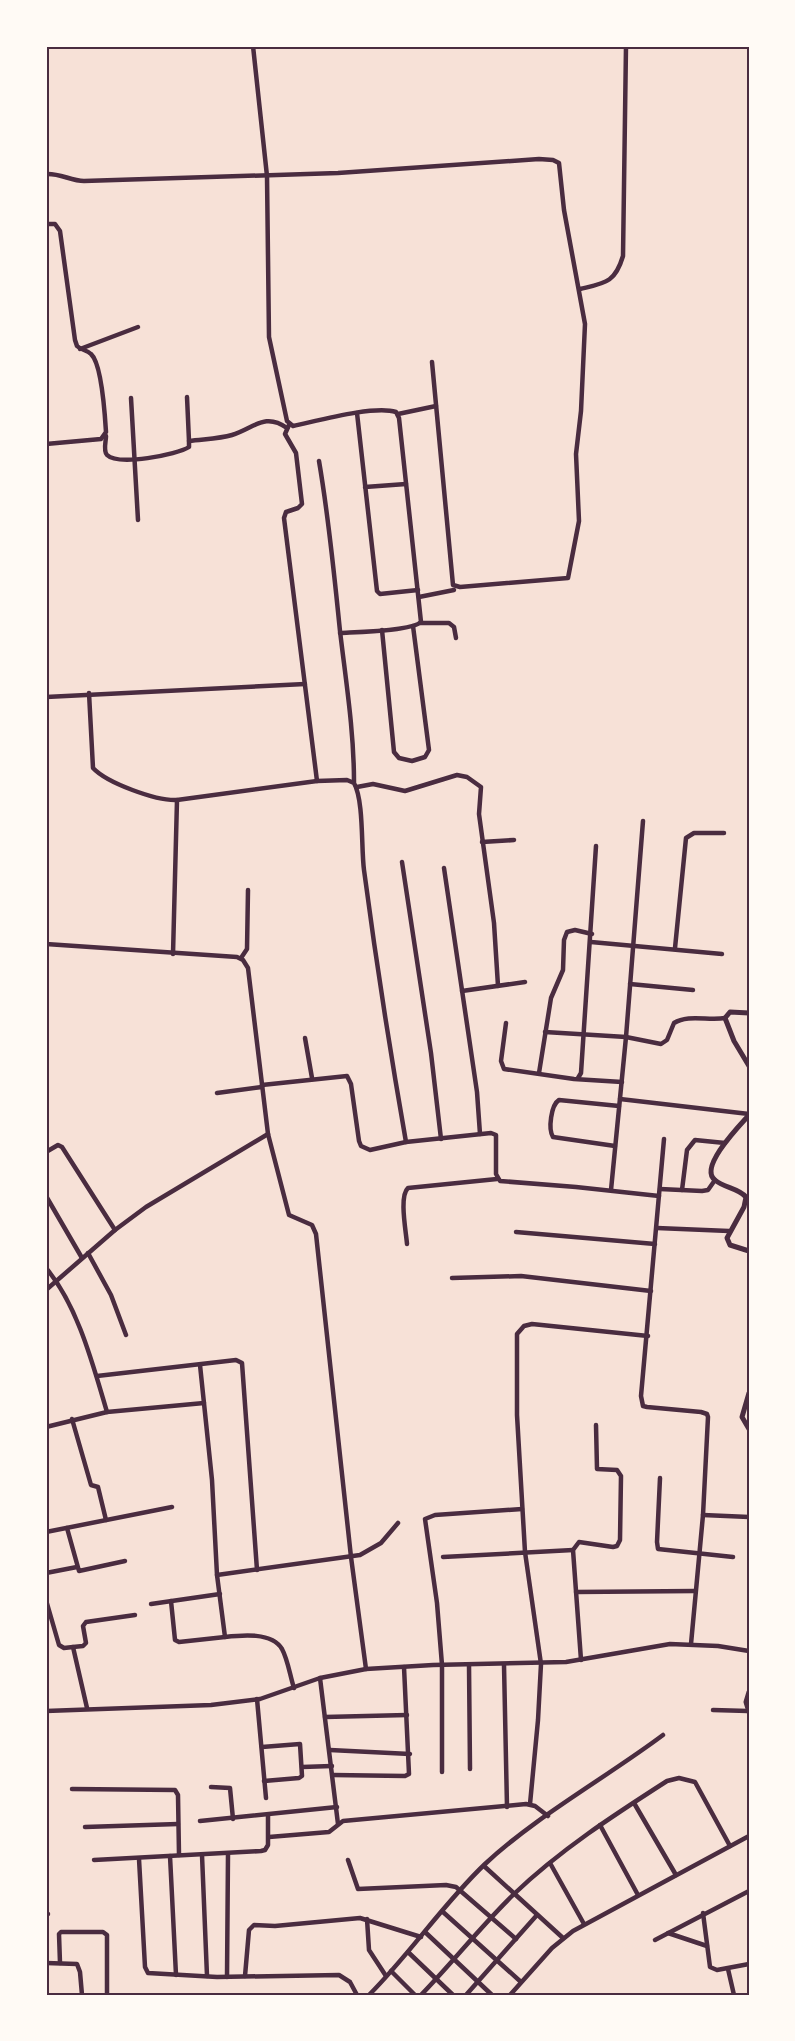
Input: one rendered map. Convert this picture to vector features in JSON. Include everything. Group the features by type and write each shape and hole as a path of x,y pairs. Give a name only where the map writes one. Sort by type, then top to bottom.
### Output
{"street":[{"path":"253,46 266,176 269,337 288,426 285,437 297,457 302,500 300,506 286,512 284,518 316,782"},
{"path":"580,289 610,279 619,269 623,256 626,46"},
{"path":"46,174 59,174 78,181 266,176 553,160 561,169 564,210 585,324 581,411 576,454 579,521 568,578 460,587 453,585 432,362"},
{"path":"46,224 55,224 60,231 75,340 80,349 91,354 97,369 104,404 106,452 108,456 116,459 136,459 165,456 188,448 187,397"},
{"path":"80,349 138,327"},
{"path":"131,398 138,520"},
{"path":"398,414 436,406"},
{"path":"189,441 232,435 268,420 293,426 358,413 393,410 398,414 419,597 420,623"},
{"path":"358,413 377,591 380,594 418,590"},
{"path":"46,436 47,444 88,442 106,436"},
{"path":"318,461 333,554 340,633 353,728 356,785 377,972 406,1142"},
{"path":"365,487 406,484"},
{"path":"419,597 454,590"},
{"path":"340,633 382,630 413,626 420,623 450,623 454,627 456,638"},
{"path":"382,630 394,752 399,758 416,761 425,757 429,750 413,626"},
{"path":"46,696 305,684"},
{"path":"89,693 93,768 107,777 147,795 164,800 347,780 356,785 373,784 405,791 452,776 467,778 478,785 482,790 479,810 494,923 498,986"},
{"path":"172,954 177,800"},
{"path":"611,1190 626,1037 643,821"},
{"path":"675,948 686,838 694,832 724,833"},
{"path":"482,842 514,840"},
{"path":"578,1078 581,1073 592,934 596,846"},
{"path":"402,862 431,1054 441,1138"},
{"path":"444,868 477,1092 480,1134"},
{"path":"241,958 247,949 248,890"},
{"path":"539,1073 551,998 563,970 564,940 567,932 575,930 592,934"},
{"path":"591,942 632,944 722,954"},
{"path":"46,944 241,958"},
{"path":"241,958 248,968 250,976 268,1134 287,1211 293,1218 312,1224 316,1234 351,1557 366,1669"},
{"path":"462,991 525,982"},
{"path":"630,984 693,990"},
{"path":"545,1032 626,1037 661,1044 667,1040 674,1023 681,1019 708,1020 725,1018 730,1012 749,1013"},
{"path":"725,1018 734,1041 749,1066"},
{"path":"506,1023 501,1061 502,1067 622,1082"},
{"path":"306,1038 312,1078"},
{"path":"217,1094 312,1078 342,1075 350,1080 359,1142 365,1149 378,1150 406,1142 491,1133 496,1135 495,1167 498,1179"},
{"path":"620,1099 749,1114"},
{"path":"615,1146 553,1137 551,1133 552,1118 554,1105 559,1100 619,1106"},
{"path":"749,1114 725,1143 712,1164 711,1173 715,1180 741,1192 746,1197 744,1206 729,1231 727,1238 728,1244 749,1251"},
{"path":"46,1290 114,1230 146,1207 268,1134"},
{"path":"664,1139 648,1336 641,1396 643,1406 701,1412 707,1414 708,1417 704,1515 698,1553 691,1644"},
{"path":"682,1190 687,1150 690,1145 695,1140 725,1143"},
{"path":"46,1152 58,1146 62,1147 114,1230"},
{"path":"407,1244 403,1200 408,1188 498,1179 504,1183 611,1190 659,1196"},
{"path":"660,1189 708,1190 715,1180"},
{"path":"46,1196 82,1258"},
{"path":"657,1228 729,1231"},
{"path":"516,1232 655,1244"},
{"path":"88,1253 111,1295 126,1335"},
{"path":"46,1268 56,1280 69,1303 97,1376 107,1412"},
{"path":"452,1278 521,1276 651,1291"},
{"path":"530,1804 539,1713 541,1664 525,1552 516,1339 519,1329 532,1324 648,1336"},
{"path":"97,1376 236,1360 242,1363 257,1570"},
{"path":"200,1365 212,1480 217,1575 225,1637"},
{"path":"749,1393 742,1417 749,1429"},
{"path":"46,1427 72,1419 107,1412 204,1403"},
{"path":"72,1419 91,1485 98,1487 106,1520"},
{"path":"581,1660 573,1550 579,1542 613,1547 620,1540 621,1476 617,1470 598,1469 596,1425"},
{"path":"660,1478 657,1547 661,1550 733,1558"},
{"path":"46,1532 172,1507"},
{"path":"442,1772 442,1665 437,1603 426,1519 435,1515 522,1509"},
{"path":"704,1515 749,1517"},
{"path":"217,1575 351,1557 370,1551 380,1544 398,1523"},
{"path":"67,1528 79,1571 125,1561"},
{"path":"443,1557 573,1550"},
{"path":"46,1574 77,1567"},
{"path":"576,1592 695,1591"},
{"path":"151,1604 220,1594"},
{"path":"46,1600 59,1645 64,1648 83,1646 86,1643 82,1626 86,1622 135,1615"},
{"path":"170,1601 175,1640 179,1642 225,1637 264,1637 275,1642 283,1651 294,1688"},
{"path":"46,1711 87,1708 211,1705 257,1699 320,1678 366,1669 442,1665 541,1664 581,1660 650,1647 691,1644 728,1647 749,1652"},
{"path":"73,1647 87,1708"},
{"path":"469,1665 470,1769"},
{"path":"504,1665 507,1807"},
{"path":"333,1775 405,1776 410,1772 404,1667"},
{"path":"320,1678 338,1824"},
{"path":"713,1710 749,1711 746,1702 749,1693"},
{"path":"257,1699 266,1798"},
{"path":"325,1717 407,1715"},
{"path":"372,1994 461,1889 484,1866 548,1816 663,1735"},
{"path":"262,1747 300,1744 302,1767 302,1776 299,1778 264,1781"},
{"path":"330,1750 410,1754"},
{"path":"302,1767 332,1766"},
{"path":"421,1995 491,1917 550,1863 600,1826 674,1778 695,1782 730,1846"},
{"path":"211,1787 230,1788 233,1819"},
{"path":"72,1789 175,1790 178,1795 179,1855"},
{"path":"46,1800 46,1822"},
{"path":"634,1803 676,1875"},
{"path":"269,1837 329,1832 334,1830 338,1824 346,1821 530,1804 548,1816"},
{"path":"200,1822 337,1808"},
{"path":"94,1860 228,1854 265,1850 269,1837 268,1816"},
{"path":"85,1827 178,1824"},
{"path":"600,1826 638,1895"},
{"path":"510,1995 563,1938 584,1924 749,1836"},
{"path":"227,1977 228,1854"},
{"path":"202,1855 207,1976"},
{"path":"170,1856 176,1975"},
{"path":"139,1859 146,1971 152,1974 227,1977 339,1975 350,1982 357,1995"},
{"path":"348,1860 355,1886 362,1890 446,1885 461,1889 516,1939"},
{"path":"550,1863 584,1924"},
{"path":"484,1866 563,1938"},
{"path":"655,1940 703,1913 749,1891"},
{"path":"443,1912 521,1982"},
{"path":"703,1913 710,1967 714,1970 728,1969 749,1964"},
{"path":"466,1995 537,1915"},
{"path":"245,1976 249,1930 254,1925 275,1926 367,1919 421,1937"},
{"path":"367,1919 369,1950 386,1976"},
{"path":"60,1963 59,1934 61,1932 103,1932 107,1935 107,1995"},
{"path":"426,1932 492,1995"},
{"path":"668,1933 707,1946"},
{"path":"408,1952 453,1995"},
{"path":"46,1963 72,1963 79,1967 82,1995"},
{"path":"728,1969 734,1995"},
{"path":"391,1971 416,1995"}]}
